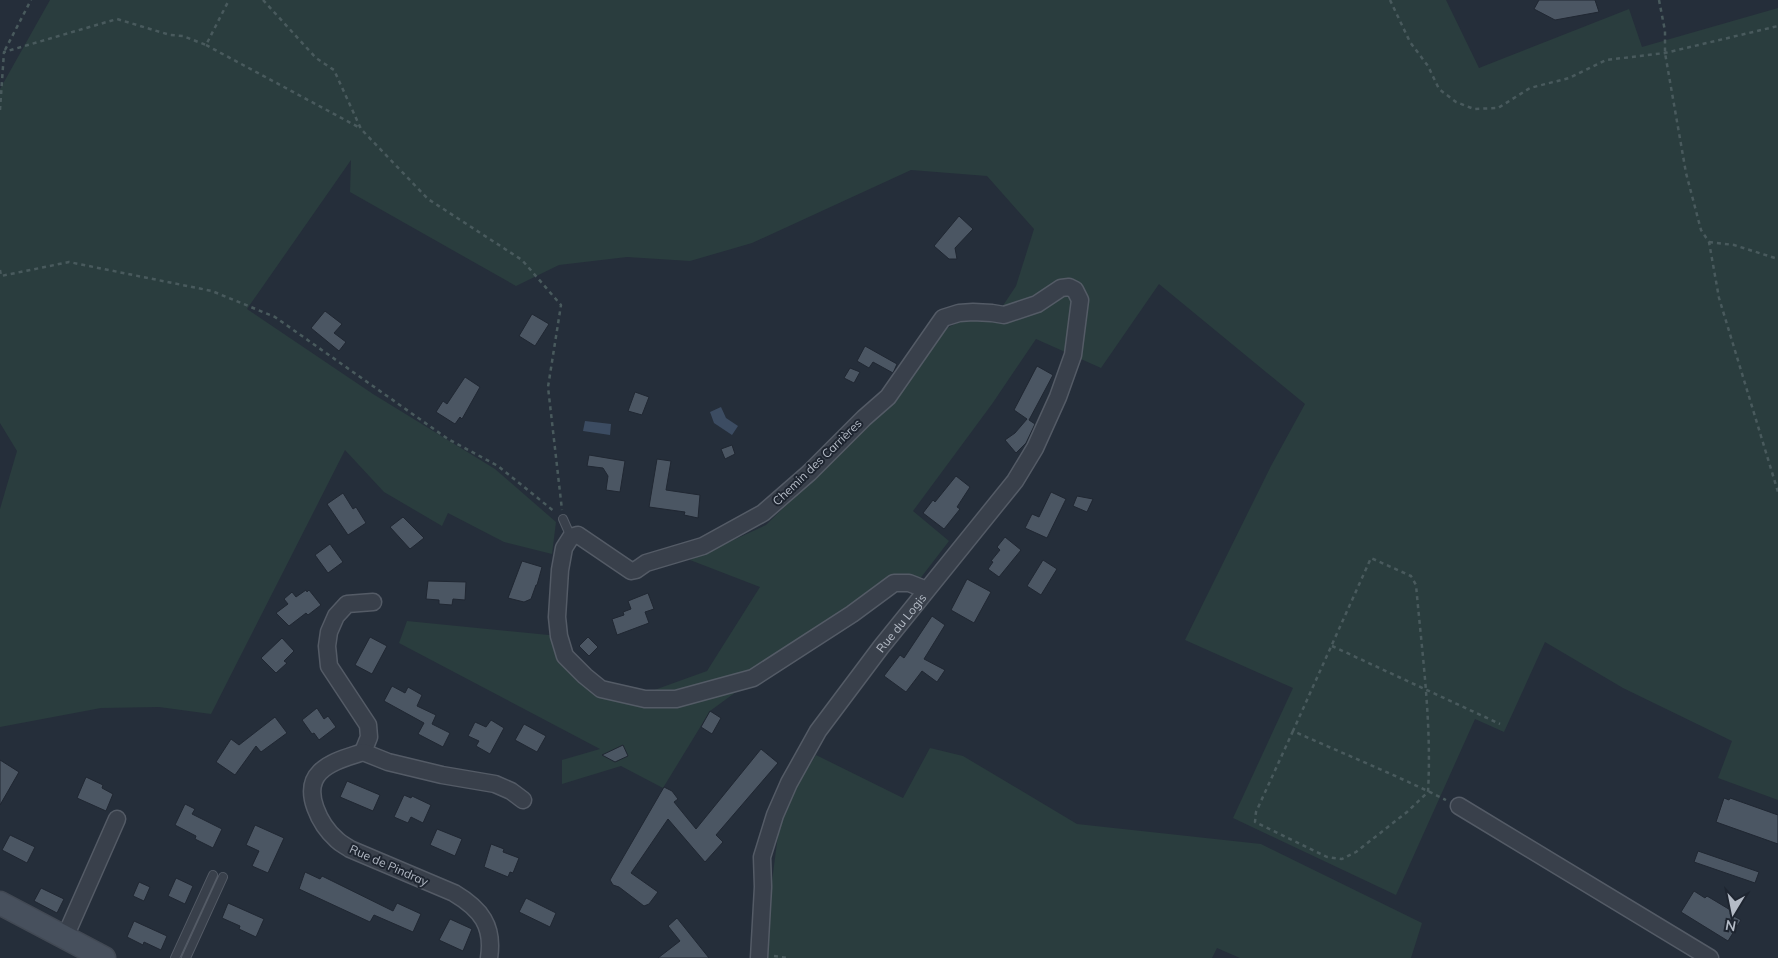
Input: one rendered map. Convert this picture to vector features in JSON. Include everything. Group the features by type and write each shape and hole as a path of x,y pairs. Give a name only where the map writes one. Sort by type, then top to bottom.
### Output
{"street":[{"name":"Chemin des Carrières","path":"570,537 578,535 631,571 646,563 703,546 763,513 809,473 864,418 888,397 943,318 959,313 973,312 992,312 1004,315 1037,304 1061,288 1069,287 1075,290 1080,300"},
{"name":"Rue du Logis","path":"759,958 763,888 762,857 775,815 789,783 818,731 927,590 1015,481 1035,448 1046,427 1069,370 1073,355 1080,300"},
{"path":"570,537 564,548 560,570 557,617 558,636 565,656 601,690 645,699 676,698 753,678 852,614 894,583 909,583 927,590"},
{"path":"373,602 347,604 336,616 329,632 327,646 329,666 368,725 369,737 362,752 388,762 442,775 495,784 511,791 523,800"},
{"name":"Rue de Pindray","path":"362,752 327,766 319,772 313,787 313,798 321,820 338,841 350,849 454,893 469,902 479,911 485,921 489,934 489,958"},
{"path":"1459,806 1710,958"},
{"path":"66,938 117,819"},
{"path":"0,903 104,958"}],"lane":[{"path":"563,519 570,537"},
{"path":"175,958 213,875"},
{"path":"186,958 223,877"}],"path":[{"path":"0,61 31,0"},
{"path":"206,45 229,0"},
{"path":"263,0 316,58 334,70 361,129"},
{"path":"1390,0 1410,42 1428,66 1439,88 1456,102 1474,108 1498,108 1530,88 1568,78 1606,60 1665,53 1778,26"},
{"path":"1659,0 1665,31 1665,53 1686,172 1701,230 1709,242 1719,298 1778,492"},
{"path":"4,52 117,19 170,35 183,36 206,45 361,129 428,200 522,260 561,305 548,387 563,519"},
{"path":"0,110 4,52"},
{"path":"1709,242 1734,245 1778,260"},
{"path":"0,270 1,276 69,262 212,291 276,316 448,439 498,466 563,519"},
{"path":"1371,558 1414,579 1425,689 1429,767 1428,792 1407,812 1356,852 1342,859 1327,857 1255,822 1256,812 1332,646 1371,558"},
{"path":"1332,646 1500,724"},
{"path":"1293,731 1459,806"}],"shaded area":[{"path":"50,0 1446,0 1479,68 1629,9 1642,47 1778,8 1778,800 1718,778 1732,741 1623,688 1545,642 1504,732 1475,719 1396,895 1233,818 1293,688 1185,640 1271,466 1305,404 1159,284 1101,368 1036,339 992,404 913,511 949,541 919,580 892,578 710,711 663,788 621,766 562,784 562,760 600,749 399,643 407,621 559,636 602,683 646,693 707,671 760,587 690,560 766,525 894,398 941,331 963,320 994,319 1016,286 1034,229 987,176 911,170 752,243 690,261 627,257 559,265 516,286 350,192 351,160 247,309 373,394 495,469 556,522 552,554 504,542 448,513 442,526 384,492 345,450 211,714 159,707 101,708 0,727 0,509 17,451 0,423 0,89"},
{"path":"930,748 963,756 1077,824 1261,844 1422,923 1411,958 1240,958 1217,948 1212,958 766,958 766,928 779,827 796,786 816,755 903,798"}],"water":[{"path":"721,407 726,418 738,426 732,435 714,423 710,412"},
{"path":"585,421 611,424 610,435 583,431"}],"building":[{"path":"1539,0 1595,0 1599,12 1555,20 1534,9"},
{"path":"959,216 973,229 955,248 957,259 949,259 934,246"},
{"path":"325,311 342,324 334,333 346,342 339,351 311,328"},
{"path":"532,314 549,324 535,346 519,336"},
{"path":"865,346 897,364 893,373 873,362 869,368 857,361"},
{"path":"1037,366 1053,375 1029,420 1035,424 1026,443 1016,453 1005,440 1015,433 1027,419 1014,410"},
{"path":"850,368 860,372 854,383 844,378"},
{"path":"465,377 480,387 462,419 460,417 455,424 436,412 443,401 447,404"},
{"path":"635,392 649,397 642,415 628,411"},
{"path":"732,445 735,454 725,459 721,449"},
{"path":"589,455 625,461 620,492 606,490 608,476 603,468 587,466"},
{"path":"657,459 671,461 666,490 700,495 698,518 684,515 685,512 649,507"},
{"path":"956,476 970,487 957,507 960,509 944,529 923,513 933,500 935,502"},
{"path":"1051,492 1066,499 1047,538 1025,528 1032,514 1039,517"},
{"path":"343,493 353,509 356,507 366,523 348,535 327,504"},
{"path":"1077,496 1093,499 1087,512 1073,506"},
{"path":"403,517 424,538 410,549 390,527"},
{"path":"1005,537 1021,550 999,577 988,569 993,562 991,561 1000,550 997,547"},
{"path":"330,544 343,562 328,573 315,555"},
{"path":"1043,560 1057,569 1041,595 1027,586"},
{"path":"522,561 542,567 531,599 524,602 508,598"},
{"path":"967,579 991,592 974,623 951,610"},
{"path":"428,581 466,582 465,600 453,599 452,605 439,604 439,600 426,599"},
{"path":"306,590 307,592 309,590 321,605 308,615 306,613 289,626 276,613 288,604 284,599 292,592 296,597"},
{"path":"648,593 654,609 645,612 649,623 617,635 612,619 624,615 623,612 631,609 628,601"},
{"path":"932,616 945,625 924,659 945,670 937,682 922,671 906,692 884,676 900,655 904,658"},
{"path":"370,637 387,646 372,674 355,665"},
{"path":"588,637 598,647 589,656 579,646"},
{"path":"282,638 294,651 284,661 287,663 276,673 261,658"},
{"path":"392,686 405,693 408,687 422,695 417,706 436,715 432,724 450,733 443,747 418,734 424,723 384,701"},
{"path":"317,708 324,719 328,716 336,727 319,740 302,720"},
{"path":"710,711 721,718 712,734 701,727"},
{"path":"275,717 287,733 261,752 256,746 235,775 216,762 231,739 239,745"},
{"path":"491,720 504,728 490,754 476,746 479,741 468,736 475,722 486,727"},
{"path":"524,724 546,736 537,752 515,740"},
{"path":"623,745 628,756 615,762 602,755"},
{"path":"761,749 778,763 716,835 723,842 705,862 668,819 631,873 658,892 649,904 644,906 619,887 613,885 610,880 664,787 672,791 678,799 674,802 696,829"},
{"path":"0,760 19,772 0,805"},
{"path":"86,777 103,785 102,788 113,794 106,811 77,798"},
{"path":"347,781 380,795 373,811 340,797"},
{"path":"404,795 411,798 412,796 431,805 423,823 411,817 408,823 394,817"},
{"path":"1724,798 1729,800 1730,798 1778,815 1778,844 1716,822"},
{"path":"185,804 195,809 192,814 222,829 213,848 195,839 196,836 175,825"},
{"path":"255,825 284,838 268,873 252,866 259,851 246,845"},
{"path":"437,829 462,839 455,856 430,845"},
{"path":"10,835 35,847 27,863 2,850"},
{"path":"491,844 504,849 503,852 519,858 513,873 510,872 508,877 484,867"},
{"path":"1698,851 1759,872 1755,883 1694,862"},
{"path":"305,872 320,879 322,876 393,911 397,903 421,914 413,932 374,915 370,922 299,889"},
{"path":"176,878 193,886 185,904 168,896"},
{"path":"139,882 150,887 144,901 133,896"},
{"path":"41,888 64,899 57,913 34,901"},
{"path":"1694,891 1705,898 1707,896 1732,911 1730,914 1741,920 1728,941 1681,912"},
{"path":"526,898 556,913 550,927 519,912"},
{"path":"228,903 264,919 256,937 239,929 240,926 222,918"},
{"path":"677,918 709,958 658,958 680,941 668,926"},
{"path":"450,919 472,929 463,951 439,940"},
{"path":"134,921 167,936 161,950 144,942 143,945 127,937"}]}
